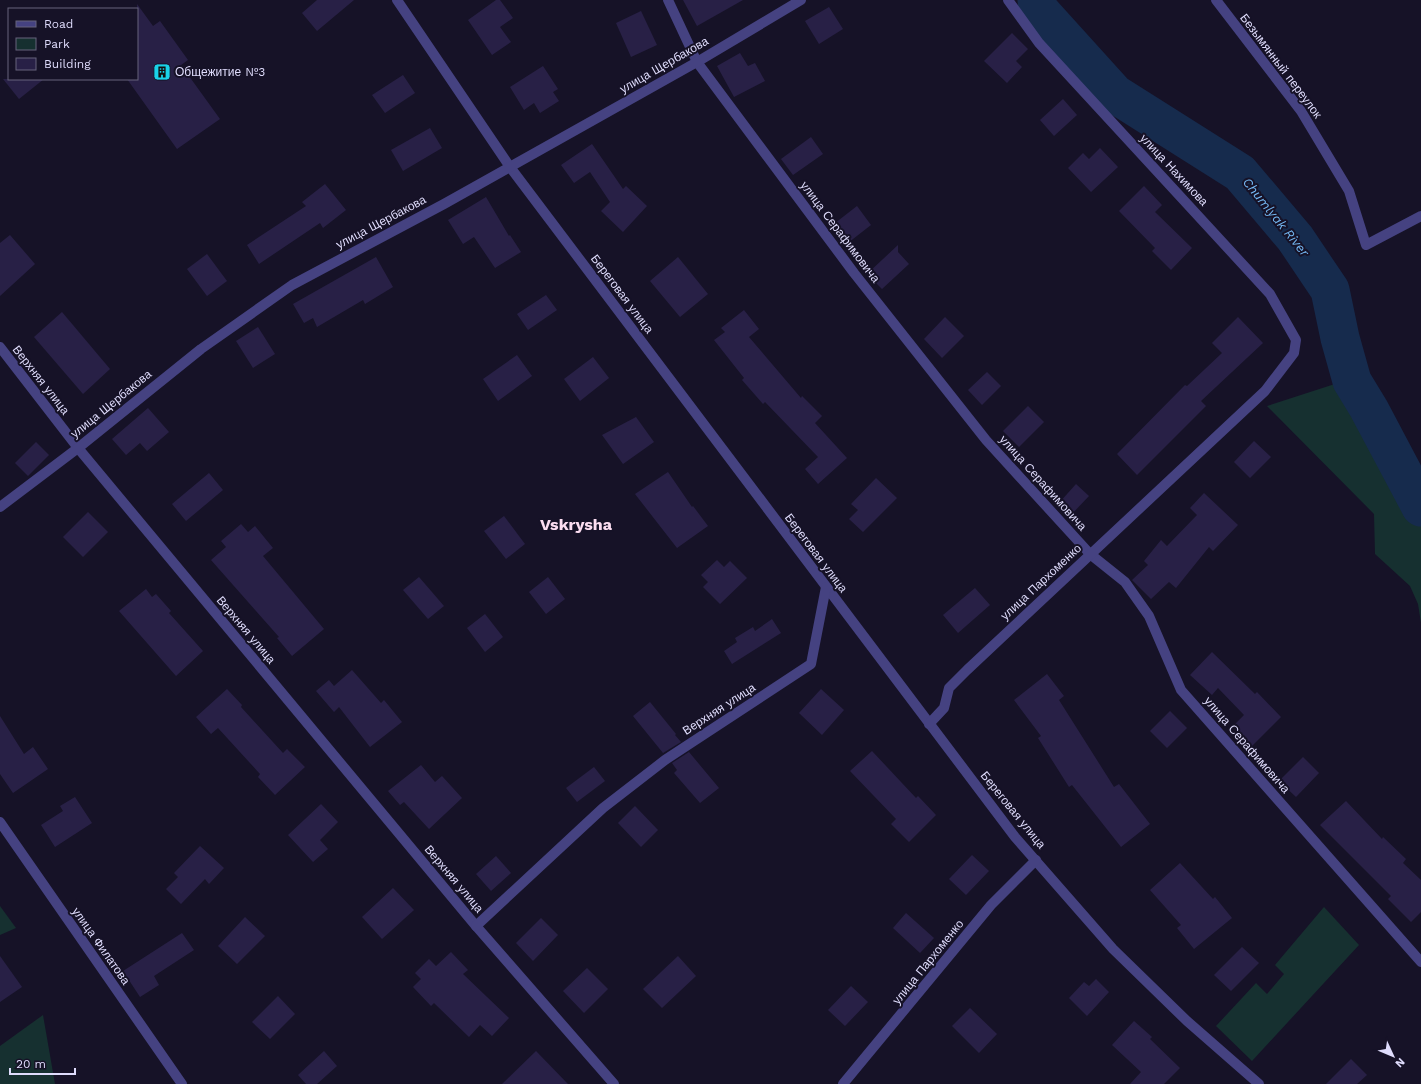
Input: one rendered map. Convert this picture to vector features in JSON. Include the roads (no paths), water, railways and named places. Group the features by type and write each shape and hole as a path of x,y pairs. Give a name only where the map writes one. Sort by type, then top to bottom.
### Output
{"street":[{"name":"Береговая улица","path":"397,0 510,167 1015,837 1113,949 1187,1021 1259,1084"},
{"name":"улица Серафимовича","path":"668,0 697,62 854,273 986,440 1090,554 1125,582 1149,616 1181,690 1421,962"},
{"name":"улица Щербакова","path":"0,507 78,448 201,348 292,285 510,167 697,62 801,0"},
{"name":"улица Нахимова","path":"1008,0 1039,43 1270,294 1296,340 1294,353 1284,366"},
{"name":"Безымянный переулок","path":"1216,0 1301,111 1349,191 1366,245 1421,216"},
{"name":"Верхняя улица","path":"0,347 78,448 476,926 614,1084"},
{"name":"улица Пархоменко","path":"929,724 944,708 949,688 1265,390 1284,366"},
{"name":"Верхняя улица","path":"476,926 603,808 665,760 811,664 826,587"},
{"name":"улица Филатова","path":"0,822 182,1084"},
{"name":"улица Пархоменко","path":"844,1084 991,905 1036,860"}],"waterway":[{"name":"Chumlyak River","path":"1037,0 1038,9 1115,94 1240,173 1295,238 1330,290 1340,338 1352,381 1369,409 1421,507"}],"place":[{"name":"Общежитие №3","path":"162,72"}],"district":[{"name":"Vskrysha","path":"576,524"}]}
